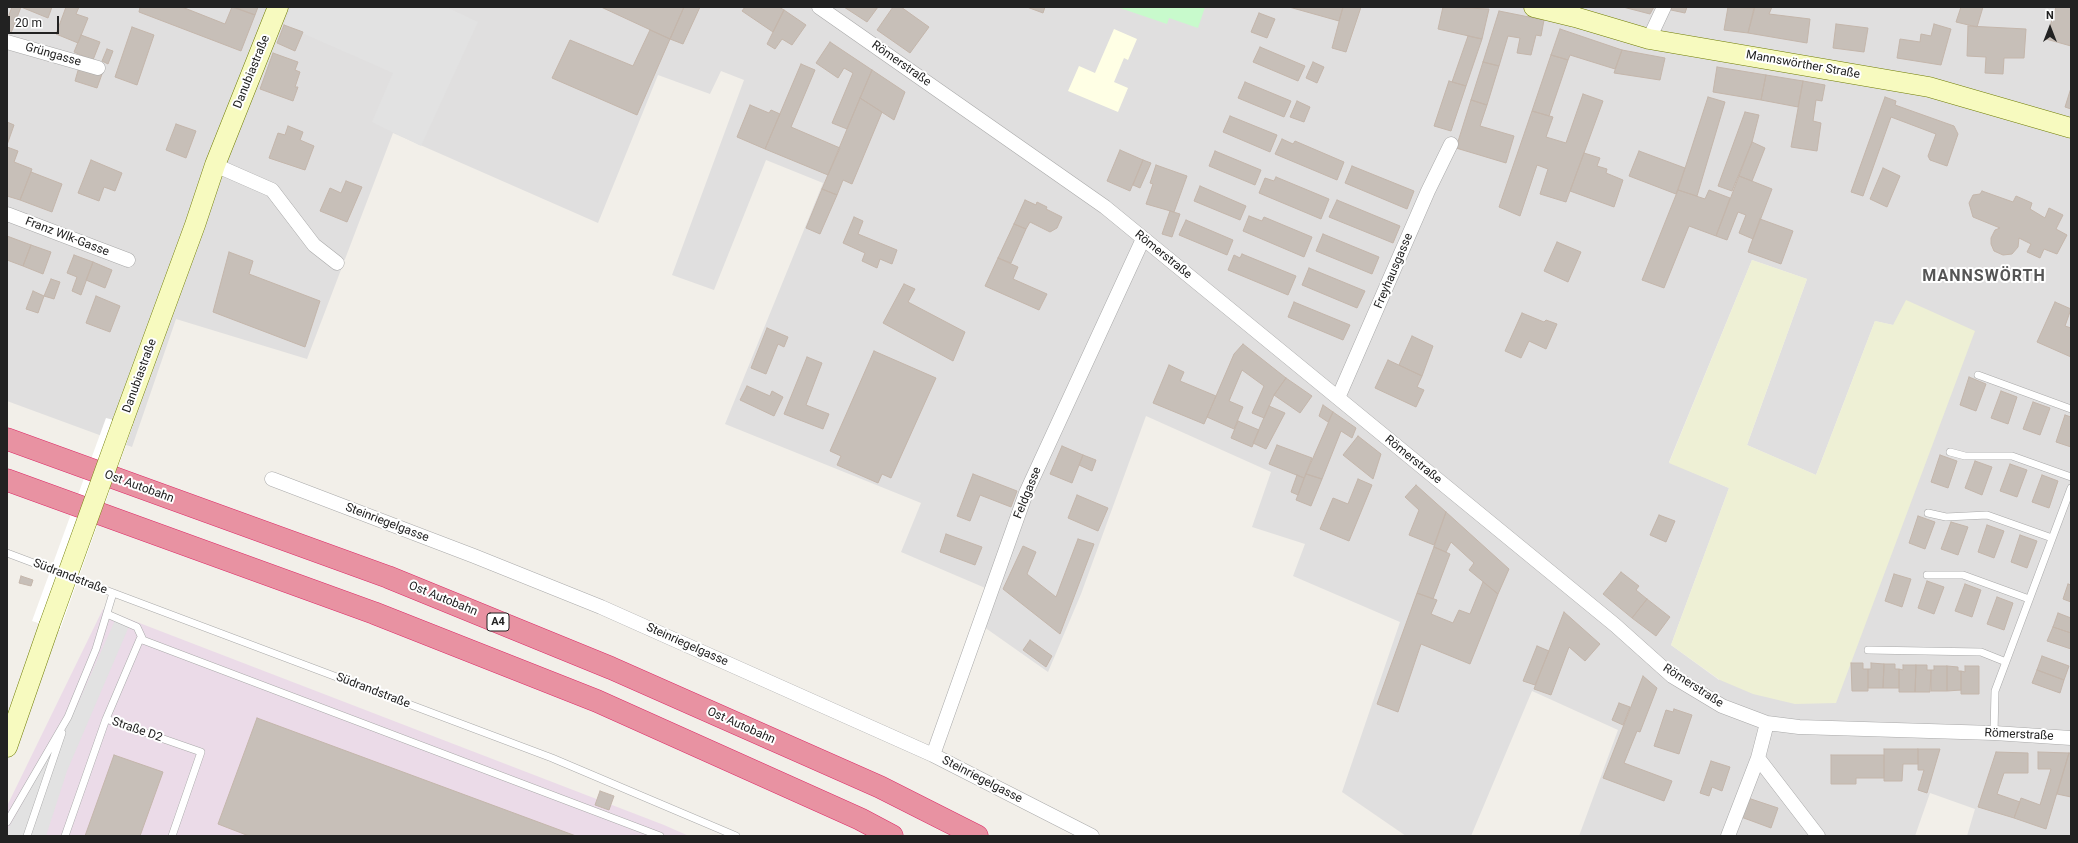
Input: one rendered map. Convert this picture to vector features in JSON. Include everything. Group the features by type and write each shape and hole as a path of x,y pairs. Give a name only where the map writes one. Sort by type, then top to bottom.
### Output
{"highway":[{"name":"Ost Autobahn","path":"7,439 388,577 604,665 880,787 977,836"},
{"path":"7,480 374,613 597,701 860,819 892,836"}],"street":[{"name":"Danubiastraße","path":"7,747 123,421 193,233 215,165 278,7"},
{"name":"Römerstraße","path":"819,7 1098,202 1609,620 1672,676 1722,706 1767,723 1799,727 1876,731 1994,733 2071,738"},
{"name":"Mannswörther Straße","path":"1534,7 1649,39 1929,87 2040,117 2071,128"},
{"path":"1649,39 1664,7"},
{"name":"Grüngasse","path":"7,42 98,68"},
{"name":"Freyhausgasse","path":"1338,398 1428,191 1451,144"},
{"path":"215,165 272,190 314,245 337,263"},
{"name":"Franz Wlk-Gasse","path":"7,214 128,260"},
{"name":"Feldgasse","path":"933,755 1026,493 1143,240"},
{"name":"Steinriegelgasse","path":"272,479 474,556 601,607 933,755 1092,836"},
{"path":"1728,836 1758,758 1767,723"},
{"path":"1758,758 1818,836"}],"lane":[{"path":"1978,375 2071,410"},
{"path":"1950,452 1965,456 2012,456 2071,477"},
{"path":"1994,733 1995,691 2071,488"},
{"path":"1928,513 1946,517 1987,515 2052,538"},
{"name":"Südrandstraße","path":"7,553 552,758 736,836"},
{"path":"1927,575 1963,575 2029,599"},
{"path":"27,836 68,717 96,649 114,593"},
{"path":"107,614 137,627 143,640"},
{"path":"106,719 140,639 660,836"},
{"path":"1868,650 1981,652 2006,662"},
{"path":"7,822 68,717"},
{"name":"Straße D2","path":"65,836 106,719 201,752 172,836"}],"shaded area":[{"path":"7,7 2071,7 2071,836 1967,836 1975,809 1930,793 1915,836 1579,836 1618,730 1532,691 1471,836 1406,836 1342,792 1400,622 1293,576 1305,544 1252,527 1271,472 1146,416 1081,594 1048,672 977,622 990,590 901,552 921,503 725,424 823,183 766,160 714,290 672,275 744,80 721,71 710,94 658,75 598,223 393,133 307,359 176,319 132,447 7,401","holes":["1752,260 1807,279 1747,445 1816,475 1875,321 1893,325 1719,680 1671,645 1729,488 1669,462"]},
{"path":"291,7 446,7 478,22 421,146 372,122 393,73 284,25"},
{"path":"1114,29 1137,39 1128,60 1124,58 1114,82 1128,88 1118,112 1068,91 1079,66 1095,73"},
{"path":"1752,260 1807,279 1747,445 1816,475 1875,321 1893,325 1906,300 1975,331 1836,703 1795,704 1753,694 1720,680 1671,645 1729,488 1669,463"},
{"path":"103,609 664,825 689,836 7,836 7,806"},
{"path":"116,618 130,624 67,771 46,836 7,836 7,831 77,706"}],"green space":[{"path":"1117,7 1205,7 1198,28 1169,18 1167,24"}],"pier":[{"path":"106,418 133,425 60,630 32,621"}],"building":[{"path":"12,7 21,7 11,33 7,31 7,20"},
{"path":"21,7 52,7 48,18"},
{"path":"66,7 79,7 76,14 88,18 78,43 56,34"},
{"path":"140,7 182,7 225,24 232,7 255,15 241,51 139,12"},
{"path":"234,7 258,7 255,15"},
{"path":"601,7 684,7 670,39"},
{"path":"684,7 700,7 683,44 670,39"},
{"path":"745,7 779,7 784,10 773,32 742,11"},
{"path":"844,7 878,7 867,22"},
{"path":"893,7 901,7 929,27 910,53 877,30"},
{"path":"1027,7 1045,7 1043,13"},
{"path":"1289,7 1343,7 1339,21"},
{"path":"1343,7 1361,7 1346,52 1332,48"},
{"path":"1443,7 1489,9 1482,39 1438,29"},
{"path":"1623,7 1654,7 1650,14"},
{"path":"1672,7 1687,7 1685,13 1671,10"},
{"path":"1728,7 1754,8 1748,33 1724,30"},
{"path":"1755,7 1772,7 1769,14 1810,19 1807,43 1748,33"},
{"path":"1961,7 1983,7 1977,27 1956,22"},
{"path":"2056,7 2071,7 2071,46 2046,39"},
{"path":"784,10 806,25 792,45 782,39 775,49 767,44"},
{"path":"1499,11 1544,20 1541,36 1536,35 1531,55 1517,53 1520,38 1508,36 1499,66 1483,62"},
{"path":"1259,13 1275,19 1267,38 1251,32"},
{"path":"1836,24 1868,28 1864,52 1833,48"},
{"path":"1934,24 1951,29 1941,65 1897,58 1900,39 1920,42 1921,34 1931,36"},
{"path":"284,25 303,32 295,51 277,43"},
{"path":"1968,26 2026,29 2024,58 2004,58 2003,74 1985,73 1986,57 1967,56"},
{"path":"132,27 154,35 137,85 115,77"},
{"path":"1560,29 1622,50 1615,69 1570,55 1568,60 1551,55"},
{"path":"650,30 670,39 637,115 552,78 570,40 633,66"},
{"path":"81,35 100,42 93,60 74,52"},
{"path":"1468,36 1482,39 1466,86 1452,82"},
{"path":"830,42 872,70 847,129 832,123 853,73 844,68 838,78 816,63"},
{"path":"1260,47 1305,66 1298,81 1253,62"},
{"path":"107,49 113,51 108,64 102,61"},
{"path":"1622,50 1665,58 1660,80 1614,73"},
{"path":"273,53 298,62 295,70 300,72 295,87 298,87 293,101 260,89"},
{"path":"1551,55 1568,60 1549,116 1532,111"},
{"path":"1313,62 1324,67 1317,83 1306,78"},
{"path":"1483,62 1499,66 1487,105 1471,100"},
{"path":"801,64 815,70 791,127 840,148 828,175 765,149"},
{"path":"79,67 102,74 97,88 75,81"},
{"path":"1717,67 1766,75 1761,100 1713,92"},
{"path":"872,70 905,92 894,120 860,98"},
{"path":"1766,75 1803,81 1798,107 1761,100"},
{"path":"1449,81 1466,86 1451,131 1434,126"},
{"path":"1803,81 1825,85 1822,101 1816,100 1813,121 1821,123 1817,151 1791,147"},
{"path":"1245,82 1291,101 1284,117 1238,98"},
{"path":"2071,88 2071,109 2065,107"},
{"path":"1583,94 1603,101 1566,202 1540,194 1548,169 1537,165 1520,216 1499,207 1532,111 1553,117 1546,137 1566,143"},
{"path":"1708,97 1725,102 1697,196 1678,190"},
{"path":"1885,97 1896,101 1895,105 1954,126 1958,134 1947,166 1930,160 1928,156 1936,134 1891,117 1863,196 1851,192"},
{"path":"860,98 882,112 852,184 843,180 837,195 822,189"},
{"path":"1471,100 1487,105 1480,126 1514,136 1506,163 1456,148"},
{"path":"1297,101 1310,107 1304,122 1290,117"},
{"path":"750,105 769,113 771,110 780,114 765,149 737,137"},
{"path":"1745,112 1759,115 1752,142 1732,191 1718,186"},
{"path":"1230,116 1277,135 1270,152 1223,132"},
{"path":"7,122 14,125 7,145"},
{"path":"176,124 196,131 186,158 166,150"},
{"path":"288,126 303,132 300,140 314,146 305,170 269,158 278,133 285,135"},
{"path":"1282,139 1293,144 1295,141 1344,162 1337,180 1275,154"},
{"path":"1752,142 1765,148 1752,181 1739,176"},
{"path":"7,147 18,151 14,162 32,169 20,200 7,196"},
{"path":"1120,150 1143,160 1130,191 1107,181"},
{"path":"1215,151 1261,170 1255,185 1209,166"},
{"path":"1639,151 1685,168 1676,194 1629,176"},
{"path":"1584,153 1600,158 1597,166 1607,169 1606,173 1623,180 1614,207 1570,191"},
{"path":"91,160 122,173 115,191 104,187 99,201 78,193"},
{"path":"1143,160 1151,163 1140,188 1133,185"},
{"path":"1156,165 1187,176 1174,212 1146,204 1153,184 1150,183"},
{"path":"1352,166 1414,191 1407,209 1345,183"},
{"path":"1883,168 1900,176 1887,207 1870,199"},
{"path":"31,172 62,184 52,212 20,200"},
{"path":"1739,176 1772,189 1753,239 1739,233 1746,215 1738,212 1727,240 1716,236"},
{"path":"1276,177 1329,199 1321,219 1259,193 1265,178 1274,181"},
{"path":"346,181 362,187 347,222 320,211 330,188 341,193"},
{"path":"1200,186 1246,206 1240,220 1194,201"},
{"path":"822,189 837,195 820,234 806,228"},
{"path":"1678,190 1705,199 1709,190 1730,198 1716,236 1689,226 1664,288 1642,280"},
{"path":"1982,191 2013,202 2016,196 2032,203 2030,209 2045,218 2049,208 2063,215 2056,229 2067,235 2057,254 2044,249 2040,258 2027,252 2031,244 2019,238 2018,247 2012,254 2003,255 1994,251 1991,244 1991,238 1995,230 2000,228 1973,217 1969,203 1973,195 1980,194"},
{"path":"1025,200 1036,205 1037,202 1047,207 1046,209 1062,217 1057,228 1050,232 1030,222 1026,229 1014,224"},
{"path":"1337,200 1400,226 1393,243 1329,217"},
{"path":"1170,211 1180,214 1172,237 1162,234"},
{"path":"1249,216 1262,221 1264,217 1312,237 1304,257 1243,231"},
{"path":"854,217 863,221 858,234 897,250 892,264 880,259 877,268 862,261 865,253 843,243"},
{"path":"1760,219 1793,231 1781,264 1748,252"},
{"path":"1186,220 1233,240 1227,255 1179,235"},
{"path":"1014,224 1026,229 1011,263 998,258"},
{"path":"1323,234 1379,257 1372,274 1316,251"},
{"path":"7,236 31,245 23,266 7,260"},
{"path":"1557,242 1581,252 1568,282 1544,271"},
{"path":"31,245 51,252 43,274 23,266"},
{"path":"229,252 253,261 249,274 320,301 305,347 213,312"},
{"path":"1242,254 1296,276 1288,295 1228,270 1234,255 1240,258"},
{"path":"74,255 93,262 81,295 72,291 77,277 67,273"},
{"path":"998,258 1018,267 1013,279 1047,294 1039,310 985,286"},
{"path":"93,262 112,270 105,288 86,280"},
{"path":"1309,268 1365,291 1357,308 1302,285"},
{"path":"51,279 60,282 54,299 44,296"},
{"path":"904,284 915,289 908,302 965,332 953,361 883,323"},
{"path":"33,291 44,296 38,313 26,309"},
{"path":"96,296 120,306 110,332 86,323"},
{"path":"1294,302 1350,325 1343,340 1288,317"},
{"path":"2055,302 2071,309 2065,326 2071,328 2071,357 2037,342"},
{"path":"1522,313 1544,322 1546,320 1557,324 1546,349 1529,341 1521,358 1505,351"},
{"path":"767,328 788,337 784,347 778,344 766,374 751,368"},
{"path":"1412,336 1433,346 1422,376 1399,365"},
{"path":"1243,344 1286,378 1274,395 1264,418 1252,413 1264,386 1242,370 1229,401 1243,407 1234,429 1207,417 1234,354"},
{"path":"874,351 936,378 891,478 882,474 878,483 837,465 841,456 830,451"},
{"path":"807,357 822,363 806,405 829,414 823,429 784,414"},
{"path":"1388,360 1422,376 1417,387 1424,390 1416,407 1375,388"},
{"path":"1169,365 1184,372 1180,381 1216,396 1204,424 1153,403"},
{"path":"1969,377 1986,384 1976,411 1960,405"},
{"path":"1286,378 1312,396 1300,413 1274,395"},
{"path":"747,386 770,396 772,391 783,397 774,416 740,400"},
{"path":"2001,391 2017,397 2008,424 1991,418"},
{"path":"2033,402 2050,408 2040,435 2023,429"},
{"path":"1323,405 1333,412 1328,422 1319,416"},
{"path":"1269,406 1285,413 1266,449 1253,443"},
{"path":"1333,412 1356,428 1352,438 1341,431 1322,479 1306,474"},
{"path":"2065,415 2071,417 2071,447 2056,442"},
{"path":"1238,421 1259,430 1252,447 1231,438"},
{"path":"1358,436 1381,454 1373,479 1343,455"},
{"path":"1277,445 1312,458 1304,478 1269,464"},
{"path":"1062,446 1083,455 1072,483 1050,474"},
{"path":"1083,455 1096,460 1092,471 1079,465"},
{"path":"1940,455 1957,461 1948,488 1931,482"},
{"path":"1975,461 1992,467 1982,495 1965,488"},
{"path":"2010,464 2027,470 2017,497 2000,491"},
{"path":"973,474 1017,491 1011,507 980,495 970,521 957,516"},
{"path":"1306,474 1322,479 1311,506 1296,500"},
{"path":"1297,475 1304,478 1298,495 1291,492"},
{"path":"2042,475 2058,481 2049,508 2032,502"},
{"path":"1358,479 1372,485 1349,541 1320,529 1333,498 1348,504"},
{"path":"1416,485 1446,512 1434,545 1409,535 1419,510 1405,497"},
{"path":"1077,495 1108,508 1098,531 1068,518"},
{"path":"1446,512 1509,569 1498,594 1469,570 1474,563 1451,542 1446,552 1434,547"},
{"path":"1659,515 1675,521 1666,542 1650,535"},
{"path":"1918,516 1935,522 1925,549 1909,543"},
{"path":"1951,522 1968,527 1958,555 1941,549"},
{"path":"1987,525 2004,531 1994,558 1978,552"},
{"path":"946,534 982,547 975,565 940,552"},
{"path":"2020,535 2037,541 2027,568 2011,562"},
{"path":"1078,539 1094,544 1060,634 1003,589 1023,546 1036,552 1027,574 1056,597"},
{"path":"1434,547 1450,554 1433,599 1417,593"},
{"path":"1621,572 1639,586 1636,590 1647,599 1632,618 1603,594"},
{"path":"1894,574 1911,579 1902,607 1885,601"},
{"path":"21,576 33,580 31,586 19,583"},
{"path":"1927,581 1944,587 1934,614 1918,608"},
{"path":"1483,582 1498,594 1470,664 1421,644 1398,712 1377,704 1417,593 1437,600 1431,614 1453,623 1459,610 1470,614"},
{"path":"1965,584 1981,590 1972,617 1955,611"},
{"path":"2068,584 2071,585 2071,602 2063,599"},
{"path":"1997,597 2013,603 2004,630 1987,624"},
{"path":"1647,599 1670,617 1656,636 1632,618"},
{"path":"1564,612 1600,644 1585,661 1569,647 1551,695 1534,689"},
{"path":"2058,613 2071,618 2071,633 2053,627"},
{"path":"2053,627 2071,633 2071,649 2047,641"},
{"path":"1030,640 1052,656 1046,667 1023,650"},
{"path":"1537,646 1549,651 1535,685 1523,681"},
{"path":"2042,656 2069,666 2064,680 2037,670"},
{"path":"1851,663 1863,663 1863,669 1868,669 1868,691 1852,691"},
{"path":"1871,663 1884,664 1883,688 1868,688 1868,669 1871,669"},
{"path":"1884,664 1895,664 1895,669 1899,669 1899,688 1883,688"},
{"path":"1903,665 1916,665 1915,692 1899,692 1899,669 1903,670"},
{"path":"1916,665 1927,665 1927,670 1931,670 1930,692 1915,692"},
{"path":"1934,666 1947,666 1947,691 1931,691 1931,670 1934,670"},
{"path":"1947,666 1958,667 1958,671 1961,671 1961,690 1947,691"},
{"path":"1965,666 1979,666 1979,694 1961,694 1961,671 1965,672"},
{"path":"2037,670 2064,680 2060,693 2032,683"},
{"path":"1643,676 1657,688 1640,732 1637,731 1624,763 1672,781 1664,801 1603,778"},
{"path":"1619,703 1630,707 1623,725 1612,720"},
{"path":"1674,709 1692,715 1679,754 1654,746 1666,710 1673,712"},
{"path":"257,718 576,836 249,836 218,824"},
{"path":"1884,749 1918,749 1918,764 1903,764 1902,781 1884,781"},
{"path":"1918,749 1940,749 1927,793 1918,790 1924,770 1918,770"},
{"path":"1996,752 2028,753 2028,773 2004,773 1997,794 2020,802 2014,818 1978,807"},
{"path":"2038,752 2069,753 2046,829 2014,818 2021,798 2040,805 2051,769 2038,769"},
{"path":"2069,753 2071,753 2071,797 2057,794"},
{"path":"114,755 163,772 140,836 85,836"},
{"path":"1831,755 1884,755 1884,778 1856,778 1856,784 1831,784"},
{"path":"1711,761 1730,767 1722,791 1712,787 1709,796 1700,793"},
{"path":"600,791 614,796 609,810 595,805"},
{"path":"1748,798 1778,808 1771,828 1741,817"}],"district":[{"name":"MANNSWÖRTH","path":"1984,277"}]}
